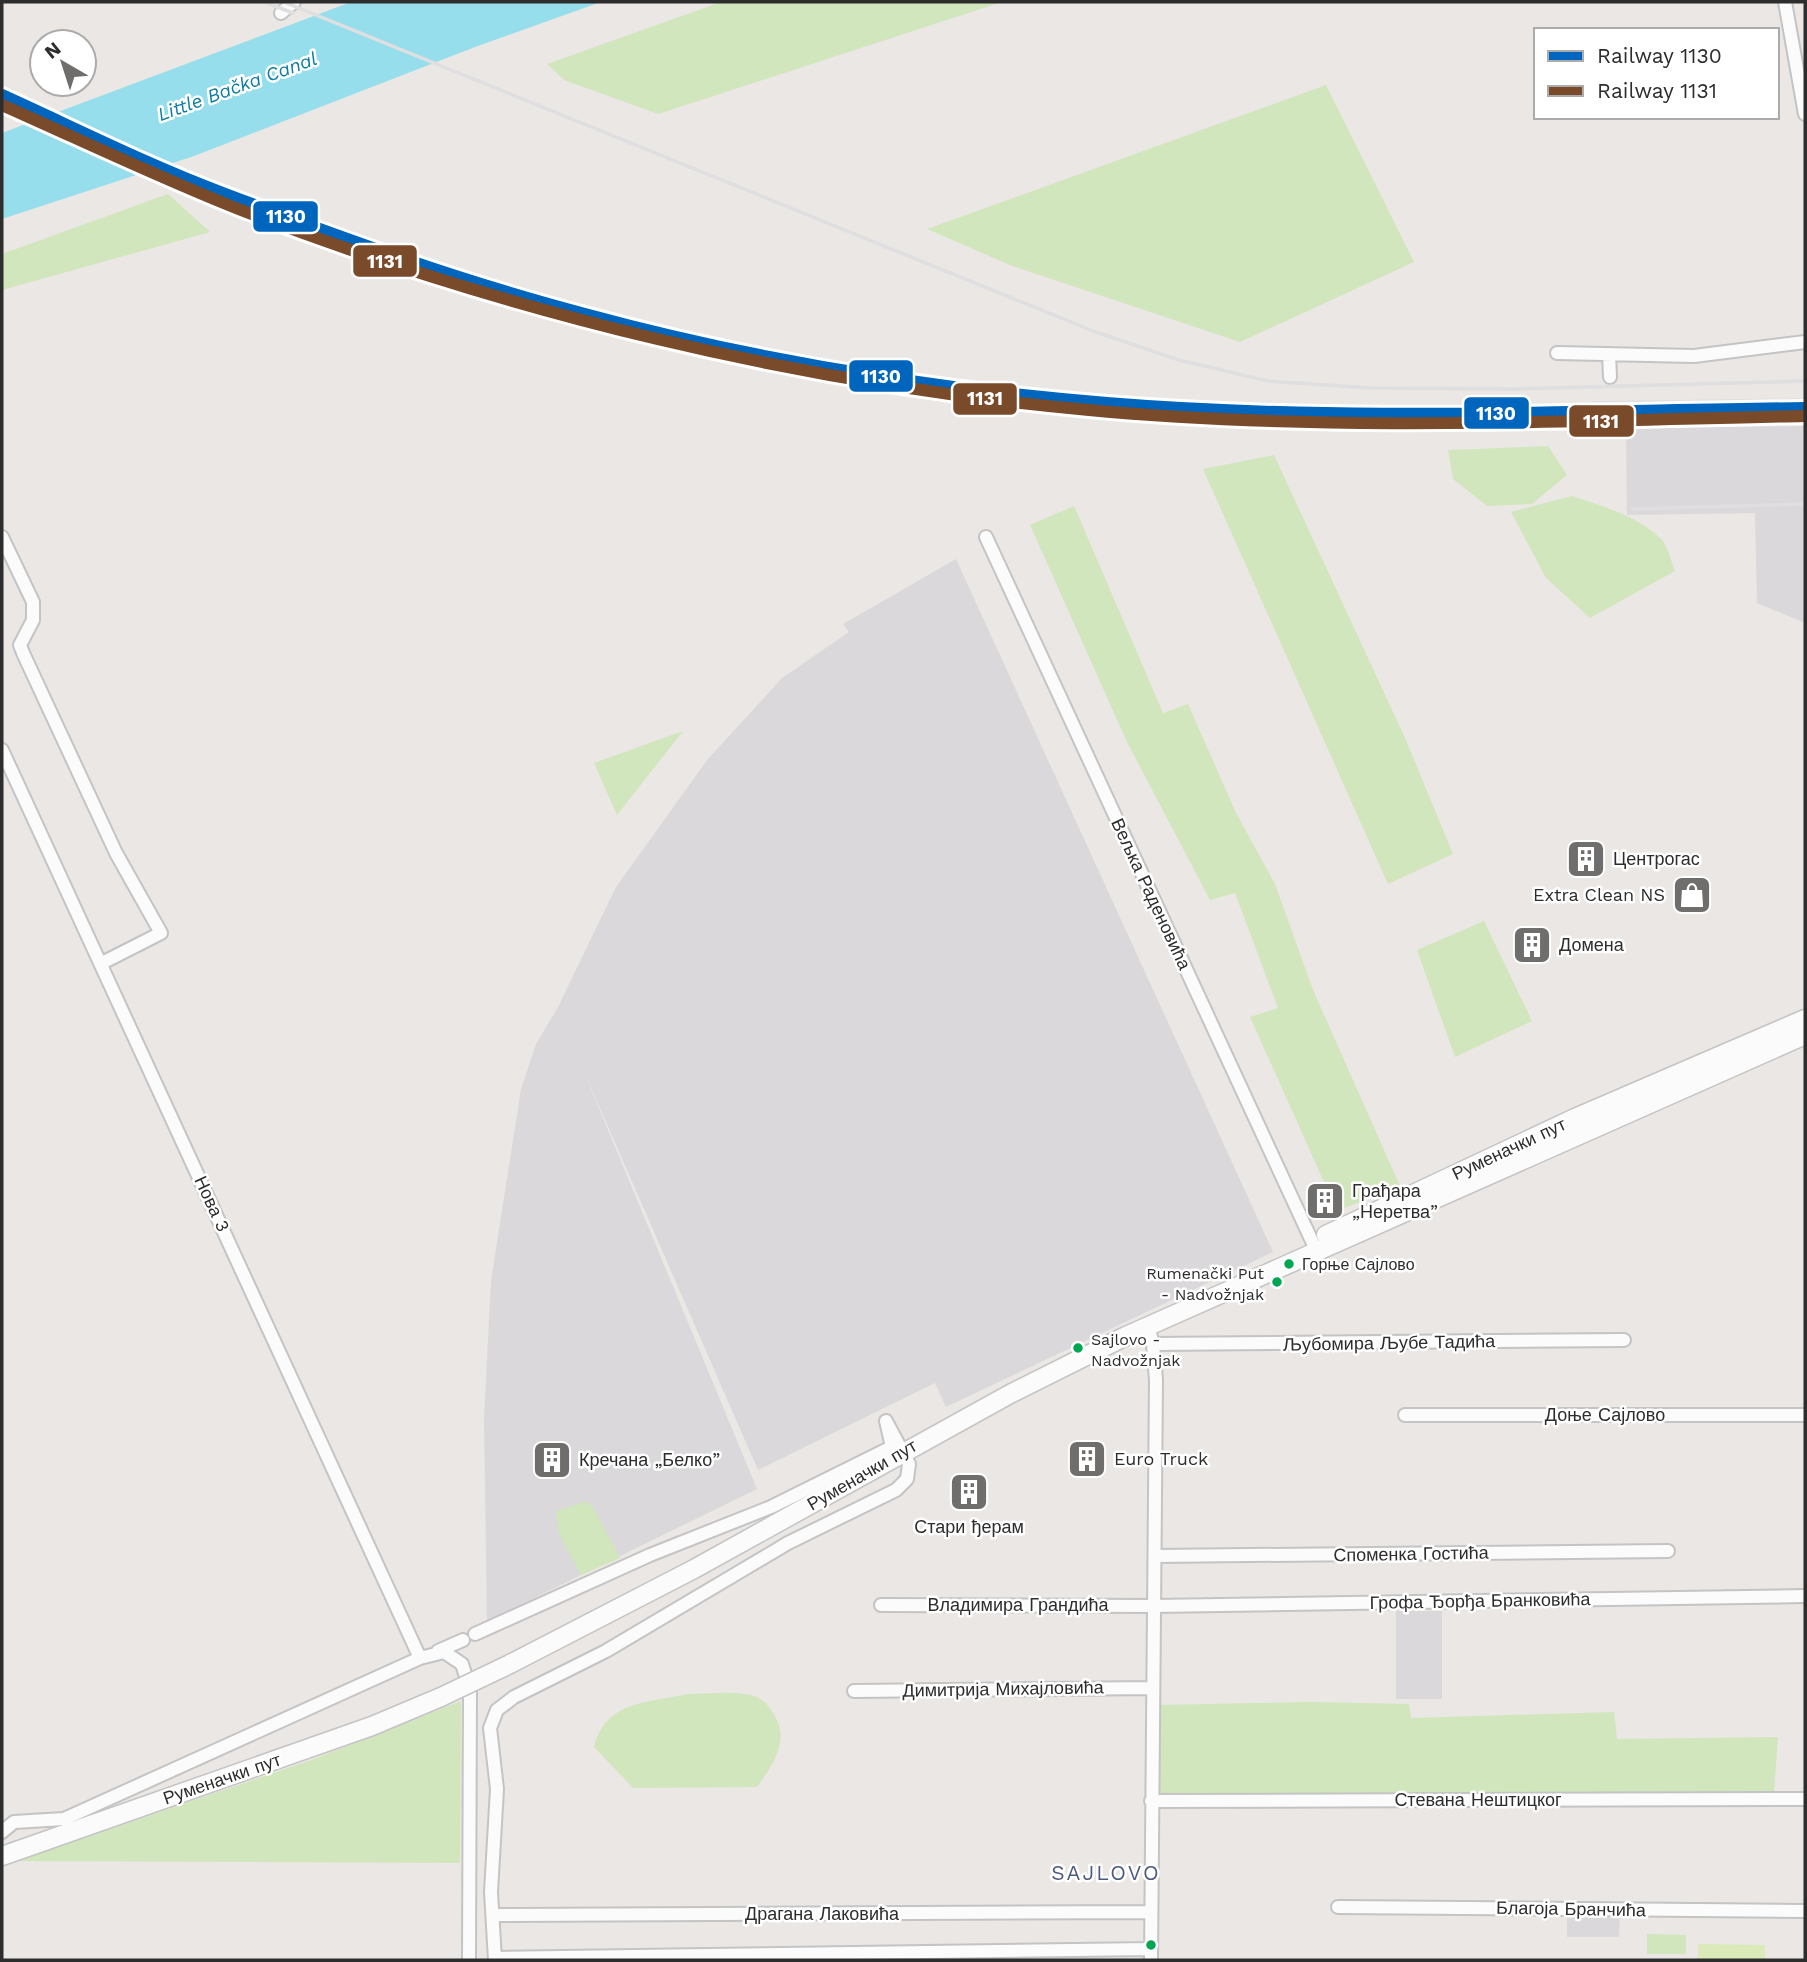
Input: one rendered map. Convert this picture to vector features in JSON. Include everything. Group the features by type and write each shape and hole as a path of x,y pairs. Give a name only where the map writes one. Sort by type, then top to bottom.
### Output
{"main road":[{"name":"Руменачки пут","path":"4,1851 372,1726 441,1696 510,1664 682,1575 902,1451 1010,1394 1151,1335 1218,1293 1575,1118 1805,1019"},
{"name":"Руменачки пут","path":"1362,1224 1805,1035"}],"street":[{"path":"281,13 293,2"},
{"path":"1785,2 1805,114"},
{"path":"1557,353 1694,356 1805,342"},
{"path":"1609,354 1610,377"},
{"path":"2,537 33,602 33,620 20,645 23,653 116,853 161,933 102,963"},
{"name":"Вељка Раденовића","path":"986,537 1314,1247"},
{"name":"Нова 3","path":"2,750 420,1658"},
{"path":"2,1832 14,1822 51,1822 76,1814 650,1555 771,1507 892,1447 886,1421 902,1451 909,1472 904,1483 896,1490 788,1543 606,1651 514,1697 497,1710 490,1728 497,1789 491,1892 495,1959 1151,1954 1154,1605 1151,1335"},
{"name":"Љубомира Љубе Тадића","path":"1151,1335 1624,1340"},
{"name":"Доње Сајлово","path":"1405,1415 1805,1415"},
{"name":"Споменка Гостића","path":"1154,1556 1668,1551"},
{"name":"Грофа Ђорђа Бранковића","path":"1154,1605 1805,1596"},
{"name":"Владимира Грандића","path":"881,1605 1154,1605"},
{"path":"433,1653 444,1652 457,1658 466,1672 470,1690 469,1960"},
{"name":"Димитрија Михајловића","path":"854,1691 1153,1688"},
{"name":"Стевана Нештицког","path":"1151,1801 1805,1799"},
{"name":"Благоја Бранчића","path":"1338,1907 1805,1911"},
{"name":"Драгана Лаковића","path":"494,1915 1151,1912"}],"shaded area":[{"path":"1805,426 1805,623 1757,603 1755,513 1627,515 1626,428"},
{"path":"956,559 1273,1252 946,1407 935,1383 758,1470 582,1067 757,1489 487,1621 484,1419 491,1281 521,1089 536,1044 557,1009 616,887 708,759 782,678 849,632 843,624"},
{"path":"1396,1611 1442,1611 1442,1699 1396,1699"},
{"path":"1567,1912 1620,1913 1619,1937 1567,1937"}],"green space":[{"path":"721,2 1002,2 658,114 564,80 547,64"},
{"path":"1326,85 1414,262 1240,342 1010,265 927,229"},
{"path":"168,194 210,232 2,290 2,254"},
{"path":"1548,446 1567,475 1532,504 1487,506 1453,479 1448,450"},
{"path":"1274,455 1405,738 1453,854 1388,884 1203,469"},
{"path":"1572,496 1620,513 1653,532 1668,550 1675,571 1590,618 1546,578 1511,512"},
{"path":"1074,506 1163,713 1188,704 1236,813 1275,884 1313,990 1400,1186 1337,1211 1250,1017 1278,1008 1235,893 1210,900 1127,742 1030,525"},
{"path":"683,731 617,815 594,763"},
{"path":"1484,921 1532,1021 1455,1057 1417,950"},
{"path":"586,1501 593,1507 620,1558 581,1575 559,1534 556,1511"},
{"path":"688,1694 747,1694 760,1699 769,1707 778,1723 780,1742 774,1761 757,1787 633,1788 594,1747 608,1720 618,1712 644,1702"},
{"path":"461,1701 460,1863 17,1861 314,1759"},
{"path":"1311,1702 1409,1704 1411,1718 1614,1712 1617,1739 1778,1737 1774,1792 1159,1794 1155,1787 1156,1705"},
{"path":"1647,1934 1686,1935 1686,1954 1647,1954"},
{"path":"1698,1944 1765,1945 1765,1960 1698,1960"}],"water":[{"name":"Little Bačka Canal","path":"351,2 601,2 475,47 194,156 2,219 2,133"}],"railway":[{"path":"264,2 293,13"},
{"path":"284,2 1093,331 1179,360 1268,381 1370,388 1516,389 1805,381"},
{"path":"1594,403 1805,400"},
{"path":"1632,509 1805,504"}],"rail line":[{"name":"1130","path":"2,95 195,182 448,274 649,330 779,359 976,390 1194,409 1456,414 1805,408"},
{"name":"1131","path":"2,105 241,210 447,281 658,339 765,363 873,382 1089,410 1268,421 1447,423 1805,416"}],"place":[{"name":"Центрогас","path":"1586,859"},
{"name":"Extra Clean NS","path":"1692,895"},
{"name":"Домена","path":"1532,945"},
{"name":"Грађара „Неретва”","path":"1325,1201"},
{"name":"Горње Сајлово","path":"1289,1264"},
{"name":"Rumenački Put - Nadvožnjak","path":"1277,1282"},
{"name":"Sajlovo - Nadvožnjak","path":"1078,1348"},
{"name":"Euro Truck","path":"1087,1459"},
{"name":"Кречана „Белко”","path":"552,1460"},
{"name":"Стари ђерам","path":"969,1492"}],"district":[{"name":"SAJLOVO","path":"1106,1873"}]}
